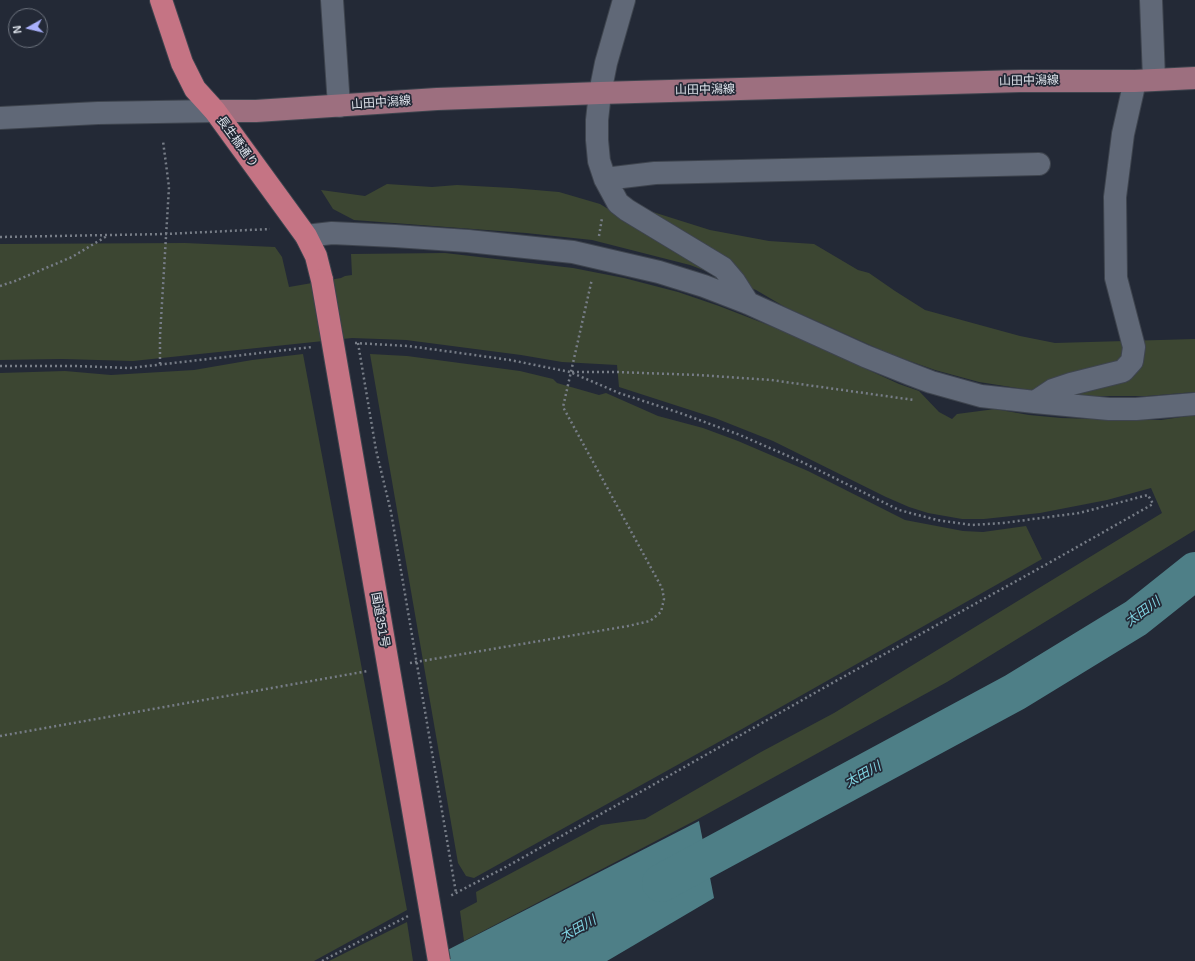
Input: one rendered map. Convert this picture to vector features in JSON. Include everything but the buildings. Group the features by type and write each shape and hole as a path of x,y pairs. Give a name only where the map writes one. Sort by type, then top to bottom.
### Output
{"highway":[{"name":"長生橋通り","path":"161,0 182,64 195,89 215,111 306,236 316,256 322,280"},
{"name":"国道351号","path":"322,280 439,961"}],"main road":[{"name":"山田中潟線","path":"215,111 256,112 437,99 600,93 1020,81 1195,78"}],"street":[{"path":"332,0 339,106"},
{"path":"624,0 606,63 600,93 597,120 599,161 605,179 618,203 627,210 723,268 734,281 748,303"},
{"path":"1035,402 1053,390 1123,370 1132,361 1134,347 1116,278 1115,204 1123,134 1144,80 1151,0"},
{"path":"0,118 98,113 215,111"},
{"path":"605,179 655,173 1039,164"},
{"path":"306,236 332,233 395,236 468,241 573,252 659,272 704,286 748,303 865,356 931,382 981,396 1109,409 1136,409 1195,404"}],"path":[{"path":"160,364 160,336 169,187 163,141"},
{"path":"599,238 603,212"},
{"path":"0,237 108,236 270,229"},
{"path":"0,286 72,257 108,236"},
{"path":"409,664 628,626 650,621 661,612 664,599 662,588 563,407 592,278"},
{"path":"358,343 376,450 391,512 456,893"},
{"path":"570,372 698,375 771,380 915,400"},
{"path":"449,896 651,786 1153,504 1148,495 1079,513 1003,524 971,525 937,520 899,510 802,462 740,435 619,393"},
{"path":"0,736 370,671"},
{"path":"322,961 416,912"}],"shaded area":[{"path":"387,184 432,187 457,185 559,192 600,204 618,215 637,207 710,230 769,241 814,244 858,270 869,273 925,310 1020,336 1055,343 1195,339 1195,392 1147,396 1068,396 979,382 935,370 890,354 785,307 756,290 690,265 592,240 526,233 354,220 333,209 321,190 365,196"},
{"path":"185,243 275,247 282,257 289,287 352,275 351,254 445,253 573,268 624,278 678,292 781,330 899,384 919,391 939,412 952,419 957,414 995,409 1029,415 1061,418 1161,420 1195,415 1195,530 947,682 698,819 464,941 460,911 477,902 476,892 601,825 645,819 761,752 834,713 1162,513 1151,488 1107,500 1040,513 984,519 962,519 928,513 886,497 773,441 715,418 619,387 617,365 562,362 521,355 406,340 352,338 133,361 62,359 0,360 0,244"},
{"path":"303,354 407,910 314,961 0,961 0,373 65,371 111,375 194,370 252,360"},
{"path":"370,354 407,356 520,371 553,379 557,383 599,395 606,393 658,416 703,428 738,441 808,471 905,520 963,531 983,532 1026,526 1042,559 742,729 474,878 466,876 458,863"},
{"path":"407,922 413,961 329,961"}],"water":[{"path":"699,821 714,898 607,961 426,961"}],"waterway":[{"name":"太田川","path":"661,883 1015,692 1136,618 1195,571"}]}
